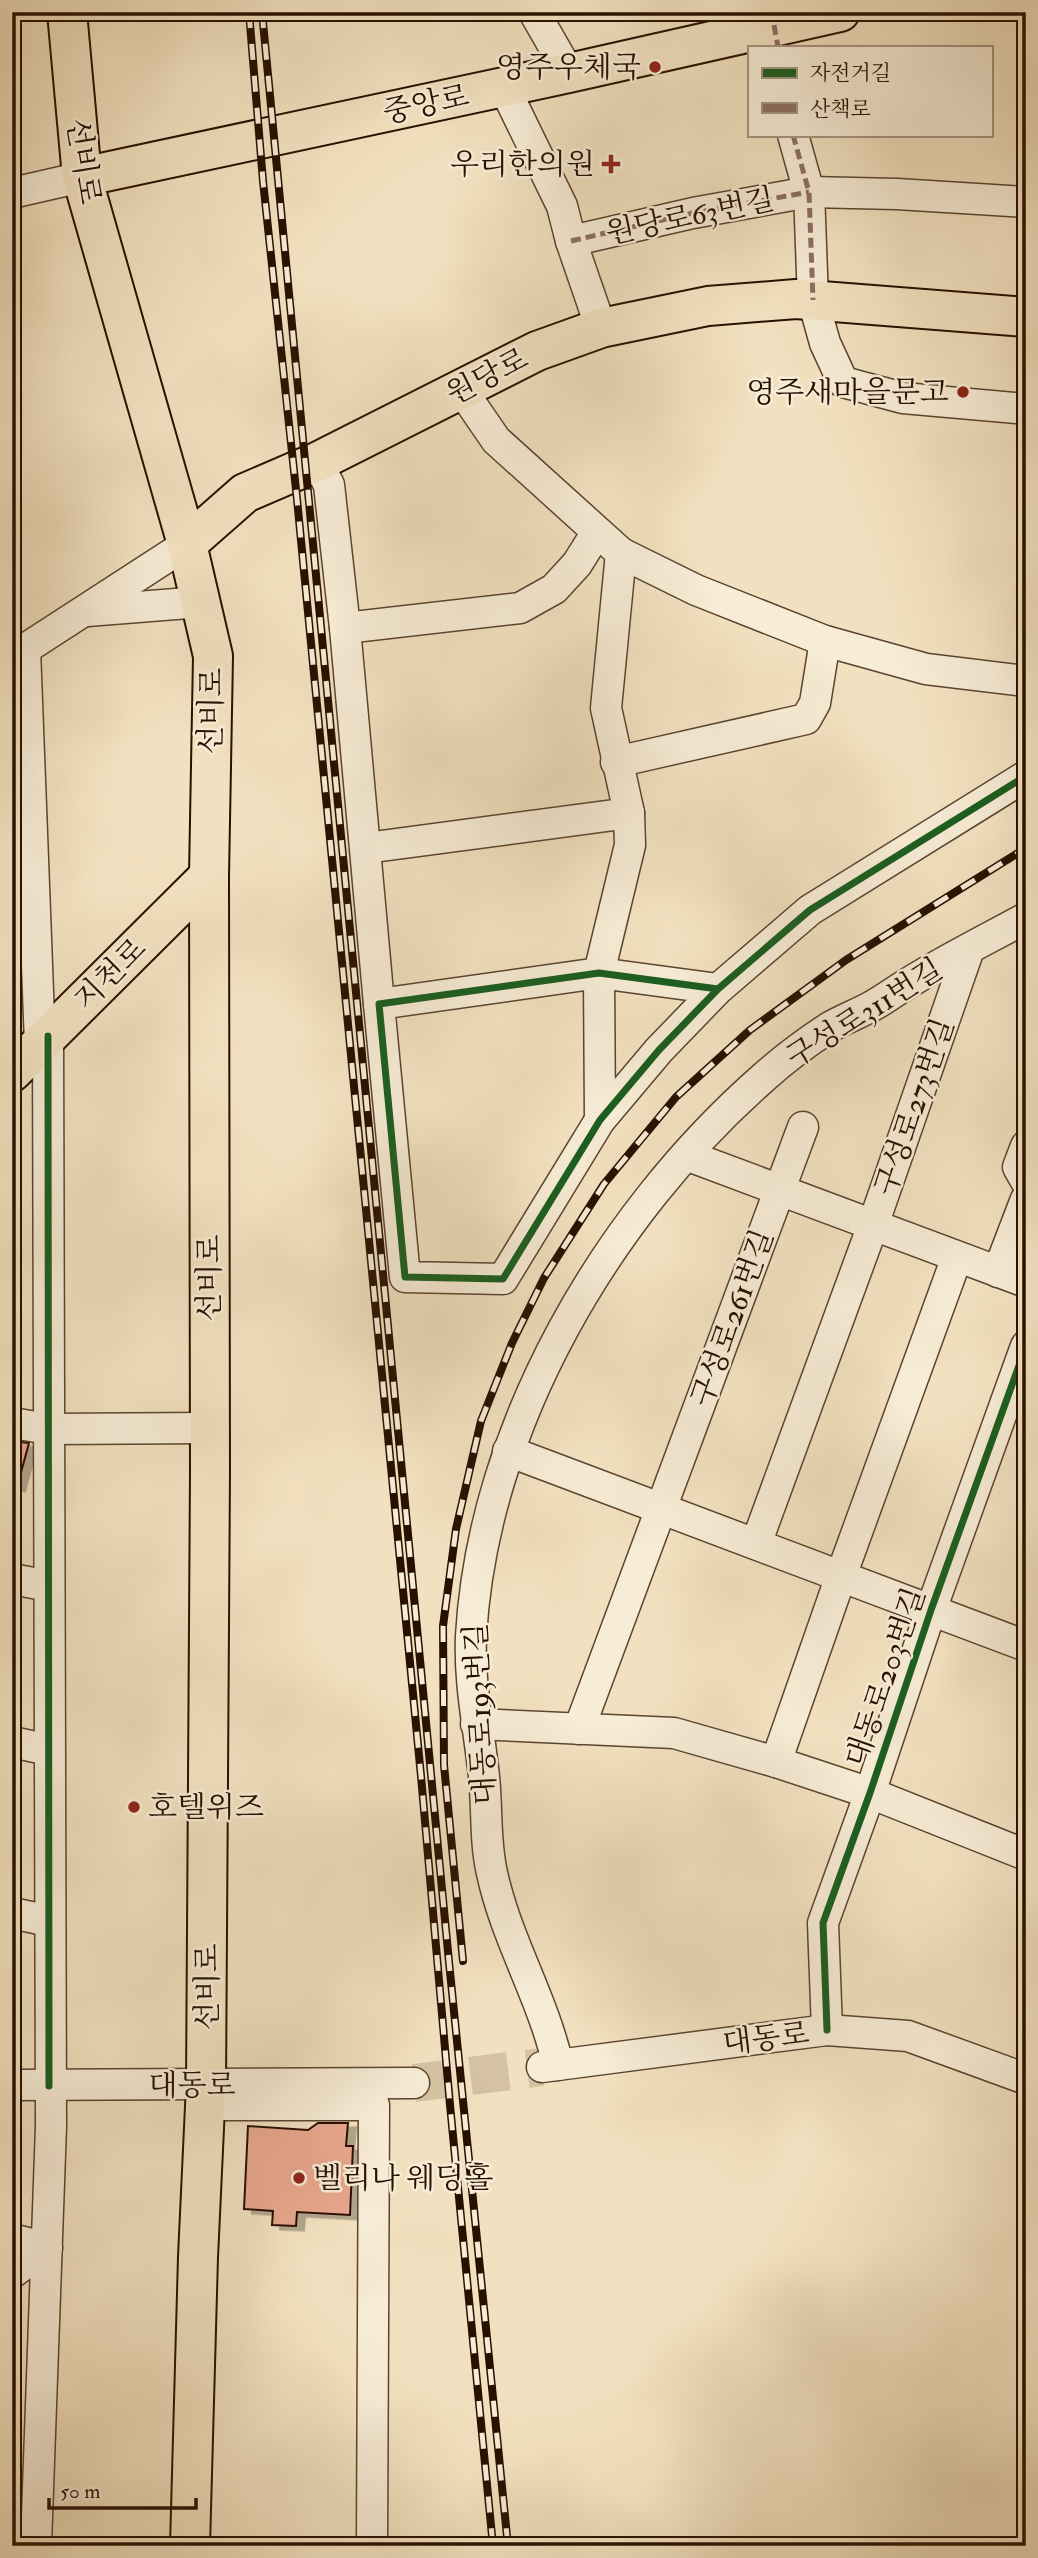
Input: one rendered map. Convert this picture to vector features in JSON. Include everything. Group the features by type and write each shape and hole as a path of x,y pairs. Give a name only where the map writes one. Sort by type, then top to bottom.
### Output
{"main road":[{"name":"선비로","path":"66,12 82,177 187,544 213,656 209,876 206,2095 198,2257 190,2546"},
{"name":"중앙로","path":"82,177 569,73 776,36 840,12"},
{"name":"원당로","path":"187,544 245,493 317,462 537,351 601,328 708,306 796,299 1026,317"},
{"name":"지천로","path":"12,1072 209,876"}],"street":[{"path":"534,12 569,73"},
{"path":"504,87 562,206 571,242 601,328"},
{"path":"793,136 809,192 813,300 825,343 843,382 903,398 1026,409"},
{"name":"중앙로","path":"12,193 82,177"},
{"name":"원당로63번길","path":"571,242 694,213 809,192 1026,202"},
{"path":"461,388 496,440 621,552 696,590 825,641 926,669 1026,681"},
{"path":"317,462 329,485 345,628 405,1277 503,1279 600,1120 659,1050 718,989 810,910 1026,776"},
{"path":"345,628 520,608 554,589 576,564 597,533"},
{"name":"원당로","path":"19,651 187,544"},
{"path":"600,1120 599,973 631,845 629,813 606,708 621,552"},
{"path":"83,611 201,602"},
{"path":"616,762 806,719 815,703 825,641"},
{"path":"19,651 23,867 44,1040 51,2126 39,2545"},
{"path":"366,848 629,813"},
{"name":"구성로311번길","path":"686,1156 764,1077 820,1034 1026,918"},
{"name":"구성로273번길","path":"873,1225 969,949"},
{"path":"379,1004 599,973 718,989"},
{"name":"구성로261번길","path":"579,1729 803,1127"},
{"path":"1026,1146 1018,1167 1026,1181"},
{"name":"구성로273번길","path":"686,1156 1012,1277 1026,1199"},
{"name":"대동로193번길","path":"550,2066 551,2034 491,1872 484,1770 476,1724 471,1640 474,1596 493,1501 508,1451 548,1360 611,1250 686,1156"},
{"path":"756,1544 873,1225"},
{"path":"776,1762 957,1256"},
{"name":"대동로203번길","path":"827,2030 823,1923 1026,1346"},
{"path":"12,1423 48,1429 209,1428"},
{"path":"508,1451 1026,1646"},
{"path":"12,1579 49,1586"},
{"path":"476,1724 674,1733 776,1762 870,1793 1026,1855"},
{"path":"12,1742 49,1749"},
{"path":"12,1913 49,1921"},
{"name":"대동로","path":"550,2066 827,2030 908,2036 1026,2079"},
{"name":"대동로","path":"12,2085 206,2095 414,2083"},
{"path":"206,2095 374,2105 372,2546"},
{"path":"12,2239 47,2248"},
{"path":"12,2273 47,2248"}],"building":[{"path":"12,1441 29,1443 17,1487 12,1486"},
{"name":"벨리나 웨딩홀","path":"318,2123 348,2123 346,2146 353,2146 350,2215 297,2212 296,2226 272,2225 273,2211 244,2209 248,2126 308,2130"}],"tunnel":[{"path":"414,2083 542,2067"}],"railway":[{"path":"249,12 263,181 297,499 493,2546"},
{"path":"262,12 449,1962 508,2546"},
{"path":"463,1961 444,1765 443,1626 456,1529 481,1421 512,1343 544,1278 604,1184 676,1097 750,1030 846,960 1026,848"}],"marked path":[{"path":"774,25 778,46"},
{"path":"793,136 809,192 813,300"},
{"path":"571,241 693,213 809,192"}],"cycle path":[{"path":"718,989 599,973 379,1004 405,1277 503,1279 600,1120 659,1050 718,989 810,910 1026,776"},
{"path":"48,1036 49,2086"},
{"path":"827,2030 823,1923 1026,1346"}],"place":[{"name":"영주우체국","path":"655,67"},
{"name":"우리한의원","path":"611,164"},
{"name":"영주새마을문고","path":"963,392"},
{"name":"호텔위즈","path":"134,1807"},
{"name":"벨리나 웨딩홀","path":"299,2178"}]}
